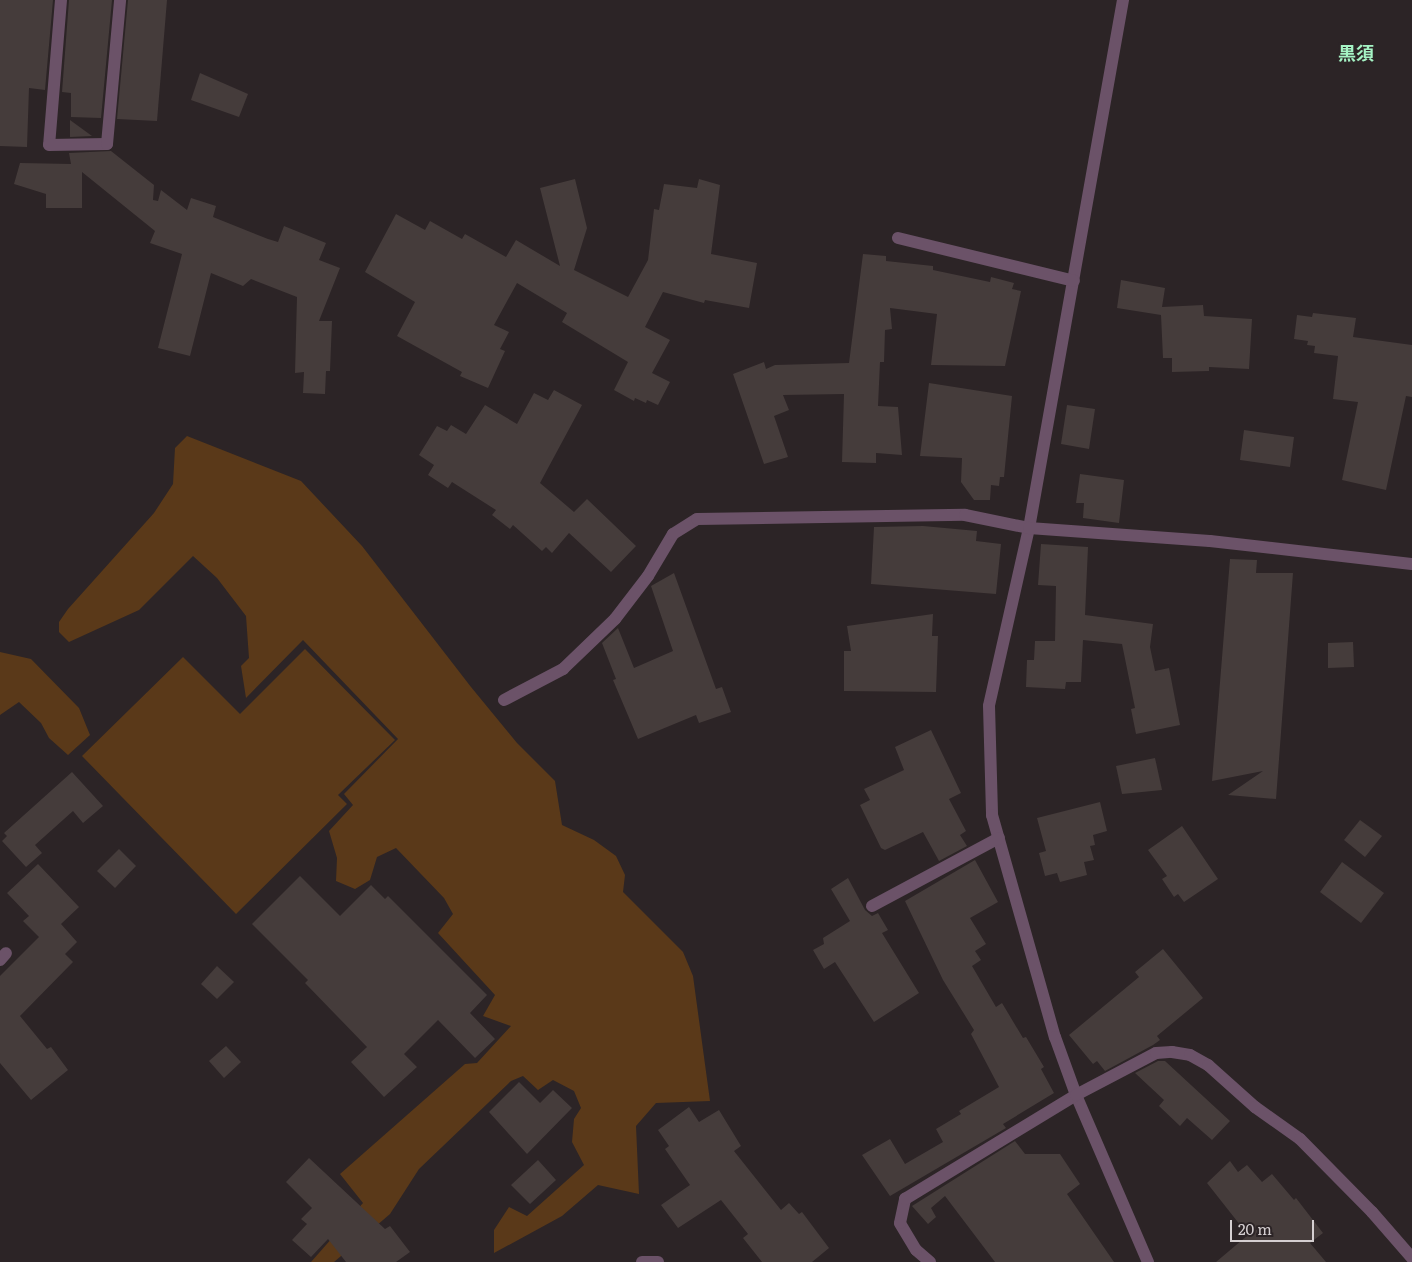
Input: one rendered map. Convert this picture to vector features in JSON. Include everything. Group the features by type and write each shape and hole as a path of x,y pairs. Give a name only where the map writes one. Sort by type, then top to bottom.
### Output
{"street":[{"path":"61,0 49,145 108,144 120,0"},
{"path":"1123,0 1074,281 1049,403 1030,528 989,706 992,815 998,838 1055,1037 1076,1094 1148,1262"},
{"path":"898,238 1074,281"},
{"path":"504,700 563,669 615,619 648,576 673,534 698,519 965,515 1030,528 1210,541 1412,564"},
{"path":"872,906 998,838"},
{"path":"930,1262 916,1250 900,1223 905,1199 1076,1094 1156,1053 1190,1055 1300,1139 1372,1212 1412,1258"},
{"path":"642,1262 658,1262"}],"shaded area":[{"path":"187,436 301,481 362,546 471,687 517,743 555,781 562,825 594,840 616,856 625,875 623,892 683,952 693,976 710,1101 656,1103 636,1126 639,1194 598,1185 562,1216 494,1253 494,1230 509,1207 527,1216 584,1165 572,1142 574,1119 581,1108 574,1091 553,1080 538,1090 523,1076 511,1081 419,1169 390,1214 334,1262 311,1262 363,1203 340,1174 465,1064 477,1063 511,1026 483,1016 495,995 438,933 453,914 444,898 396,848 377,857 370,880 355,889 336,881 337,858 329,831 353,805 344,794 398,739 303,640 246,698 241,666 249,658 246,616 217,578 193,556 139,610 69,642 59,632 59,622 68,609 154,513 173,484 175,448"},
{"path":"305,649 395,740 338,795 347,804 236,914 82,756 183,657 240,714"},
{"path":"0,652 31,659 79,708 90,735 68,755 49,738 41,723 19,702 0,715"}],"building":[{"path":"0,0 53,0 45,90 29,88 27,147 0,146"},
{"path":"69,0 112,0 101,118 71,117 71,93 62,92"},
{"path":"128,0 167,0 157,121 117,119"},
{"path":"200,73 248,94 239,117 191,100"},
{"path":"70,120 92,136 70,137"},
{"path":"111,151 154,185 153,200 158,201 161,190 187,210 191,198 216,206 213,217 268,239 278,242 284,226 326,243 319,260 340,268 319,321 332,321 330,371 326,371 325,394 303,393 304,372 295,373 297,297 251,279 243,286 211,273 190,356 158,348 182,254 150,243 155,231 82,172 82,208 46,208 46,194 14,184 20,163 71,164 69,153"},
{"path":"575,179 587,228 574,270 628,297 648,260 654,209 659,210 664,184 697,188 699,179 720,185 711,254 757,263 749,308 705,300 704,303 663,292 645,327 670,340 652,373 670,382 658,405 647,400 646,403 635,398 634,401 614,390 628,362 562,322 567,313 517,283 494,325 509,332 500,349 505,351 488,388 460,376 462,372 397,336 415,302 365,272 396,214 425,230 430,221 462,239 465,234 506,257 516,240 560,266 540,188"},
{"path":"863,254 886,256 886,261 933,266 933,270 990,282 991,277 1014,283 1012,289 1021,291 1005,366 931,365 937,314 890,308 892,329 885,330 884,362 880,362 878,406 898,407 902,455 876,453 876,463 842,462 844,394 783,395 789,410 774,416 788,457 764,464 733,374 764,362 766,369 775,365 849,363"},
{"path":"1121,280 1165,288 1162,307 1203,305 1204,316 1252,319 1249,369 1209,367 1209,371 1172,372 1172,358 1163,358 1161,315 1117,308"},
{"path":"1313,313 1356,318 1353,337 1412,345 1412,397 1406,396 1386,490 1342,480 1358,402 1333,399 1338,356 1314,353 1315,346 1307,345 1308,341 1294,339 1297,315 1312,317"},
{"path":"929,383 1012,396 1004,477 1000,477 999,486 991,485 990,500 974,500 961,482 962,458 920,456"},
{"path":"554,390 582,405 540,483 574,512 587,499 636,546 611,572 569,533 552,553 546,547 542,551 513,525 510,529 492,515 496,510 452,482 448,488 428,475 434,465 419,455 437,426 447,431 451,425 466,434 485,405 517,424 534,393 548,400"},
{"path":"1067,405 1095,409 1089,449 1061,444"},
{"path":"1244,430 1294,437 1290,467 1240,460"},
{"path":"1080,474 1124,480 1119,523 1083,518 1084,503 1076,503"},
{"path":"923,526 977,531 976,541 1001,544 996,594 871,584 874,527"},
{"path":"1041,544 1088,547 1085,615 1153,624 1150,647 1155,671 1169,668 1180,725 1136,734 1131,709 1135,708 1122,644 1083,640 1081,682 1066,682 1065,689 1026,687 1027,660 1034,660 1035,641 1055,641 1056,586 1038,585"},
{"path":"1230,559 1257,560 1256,573 1293,573 1276,799 1228,795 1263,771 1212,781"},
{"path":"674,573 716,689 722,687 731,712 699,723 696,715 638,739 613,680 616,679 602,643 618,628 634,668 673,651 651,586"},
{"path":"933,614 932,636 938,636 936,692 844,691 844,651 851,651 847,626"},
{"path":"1353,642 1354,667 1328,668 1328,643"},
{"path":"931,730 961,793 949,799 966,831 960,835 967,846 939,861 923,832 885,850 881,848 860,805 870,800 864,789 904,770 895,747"},
{"path":"1155,758 1162,790 1122,794 1116,766"},
{"path":"72,772 103,806 83,823 73,811 35,845 42,853 26,867 2,841 7,836 4,833"},
{"path":"1100,802 1107,831 1093,835 1095,845 1090,846 1094,860 1084,862 1087,875 1060,882 1057,873 1045,876 1039,853 1046,851 1037,818"},
{"path":"1360,820 1382,836 1365,857 1344,840"},
{"path":"1182,826 1218,879 1184,902 1178,894 1174,897 1162,879 1167,876 1148,850"},
{"path":"119,849 136,866 115,888 97,871"},
{"path":"975,860 998,902 970,918 986,944 975,951 981,960 972,966 996,1007 1002,1003 1023,1038 1026,1037 1044,1067 1041,1069 1054,1093 1003,1124 1006,1128 890,1196 862,1155 890,1139 905,1164 943,1142 936,1129 961,1114 959,1111 999,1087 971,1034 974,1030 943,980 905,901"},
{"path":"1342,862 1384,893 1361,923 1320,892"},
{"path":"38,864 79,907 61,924 77,942 65,954 73,962 20,1016 47,1049 51,1047 68,1070 31,1100 0,1063 0,976 39,937 23,921 29,916 7,893"},
{"path":"300,876 340,916 371,885 385,899 388,896 487,995 470,1013 495,1039 475,1058 438,1020 404,1054 417,1067 384,1097 351,1062 367,1047 305,983 308,980 252,924"},
{"path":"848,878 865,910 872,916 878,913 888,930 882,933 919,993 874,1022 835,962 824,969 813,950 824,944 823,938 850,921 831,889"},
{"path":"1163,949 1203,998 1157,1036 1160,1040 1105,1071 1097,1061 1093,1064 1069,1035 1139,977 1135,972"},
{"path":"217,966 234,982 217,999 201,984"},
{"path":"226,1046 241,1062 224,1078 209,1061"},
{"path":"1158,1061 1165,1061 1230,1121 1212,1140 1187,1118 1180,1126 1159,1106 1164,1100 1135,1073"},
{"path":"519,1082 540,1103 553,1090 572,1108 527,1154 489,1112"},
{"path":"689,1107 699,1122 719,1110 741,1146 734,1151 781,1210 789,1203 799,1214 802,1212 829,1248 812,1262 762,1262 743,1238 748,1234 721,1200 678,1228 661,1205 690,1185 665,1149 669,1146 658,1130"},
{"path":"1015,1141 1025,1154 1060,1154 1080,1184 1067,1194 1114,1262 995,1262 945,1196 931,1208 936,1217 928,1224 912,1206"},
{"path":"309,1158 385,1229 390,1226 410,1252 396,1262 346,1262 328,1239 311,1257 292,1240 307,1224 301,1219 312,1208 286,1182"},
{"path":"538,1160 556,1180 530,1204 511,1185"},
{"path":"1230,1161 1238,1172 1247,1165 1262,1182 1272,1174 1294,1200 1296,1198 1323,1233 1310,1243 1326,1262 1216,1262 1248,1235 1207,1183"}],"district":[{"name":"黒須","path":"1356,53"}]}
